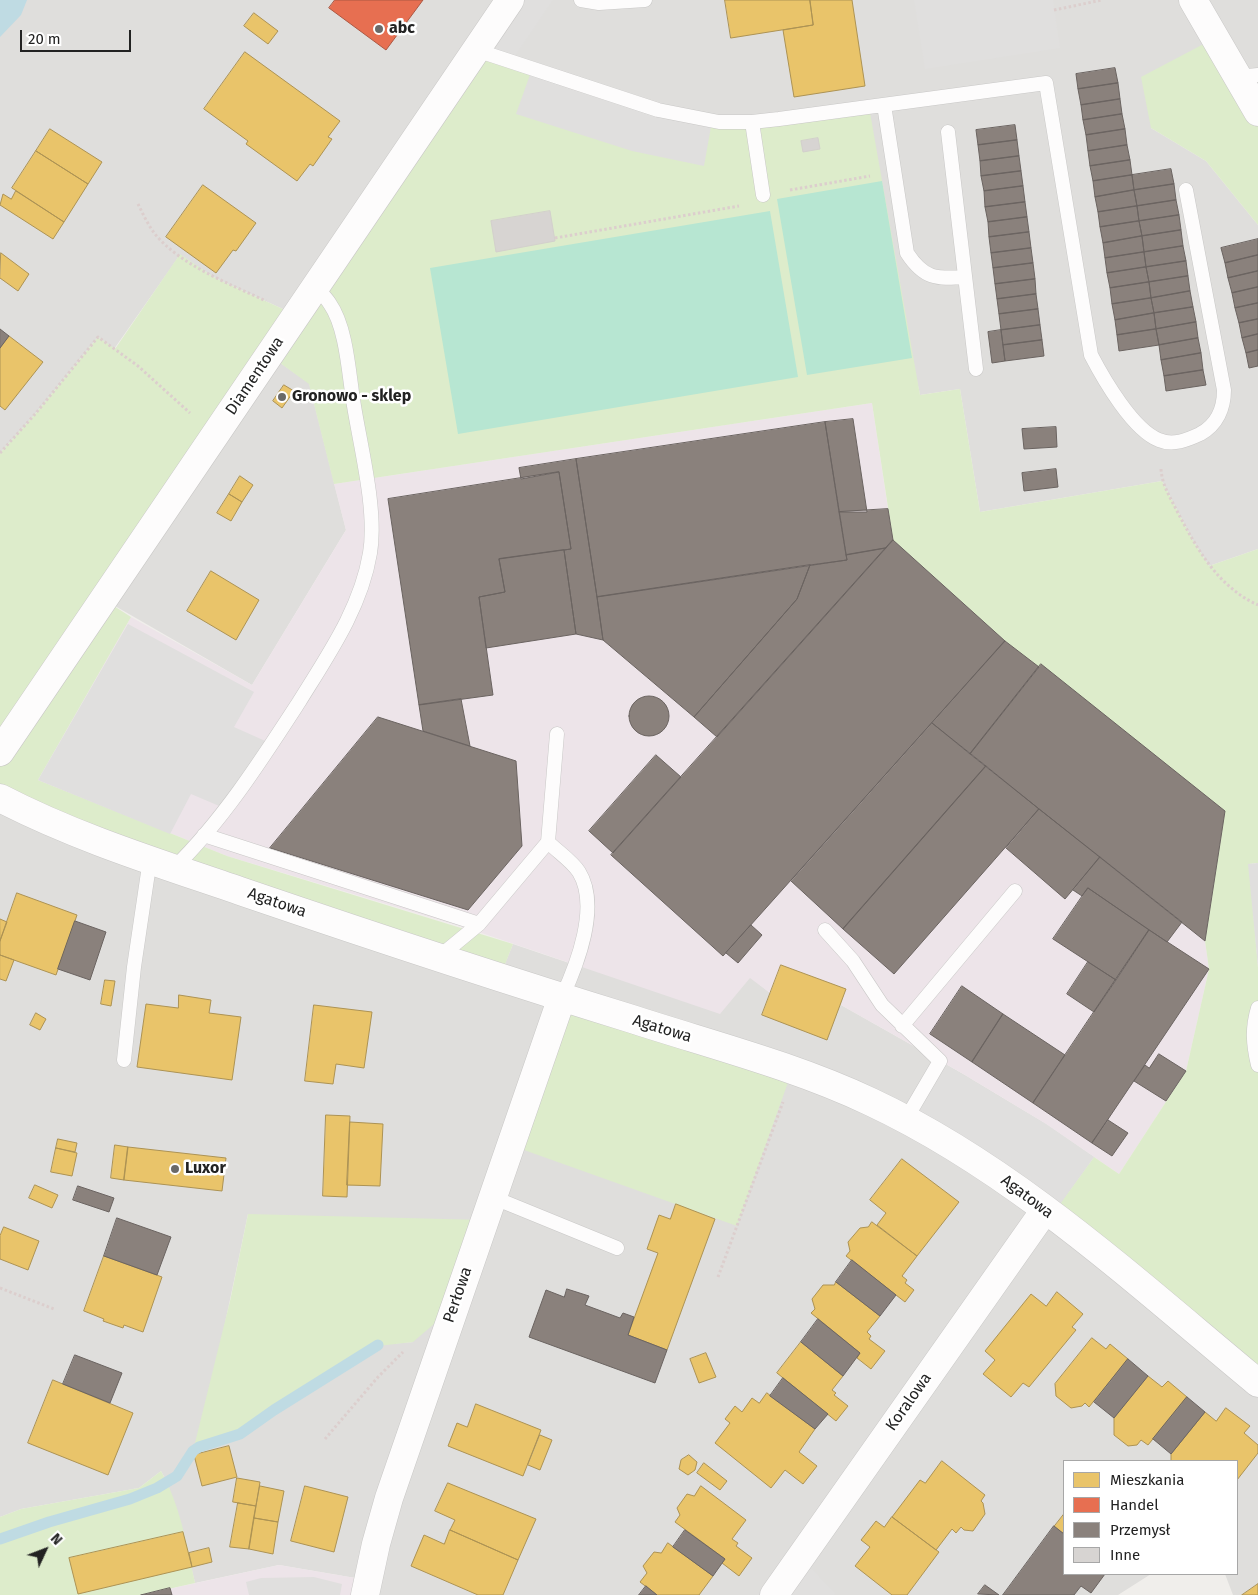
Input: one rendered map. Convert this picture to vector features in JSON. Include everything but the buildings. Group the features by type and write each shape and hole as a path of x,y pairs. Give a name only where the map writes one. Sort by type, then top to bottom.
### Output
{"street":[{"name":"Diamentowa","path":"0,752 510,0"},
{"path":"1193,0 1248,76 1258,112"},
{"name":"Agatowa","path":"0,798 40,818 162,863 439,957 841,1088 906,1119 991,1170 1045,1210 1258,1383"},
{"name":"Perłowa","path":"365,1595 376,1544 389,1498 562,997"},
{"name":"Koralowa","path":"774,1595 1045,1210"}],"lane":[{"path":"580,0 599,3 645,0"},
{"path":"476,50 649,108 700,119 752,122 1046,83 1091,354 1129,413 1145,432 1160,441 1174,443 1205,431 1215,422 1224,402 1224,390 1186,190"},
{"path":"884,105 907,253 915,265 925,274 939,278 965,277"},
{"path":"752,122 763,195"},
{"path":"948,132 976,369"},
{"path":"124,1060 134,968 162,863 204,836 272,744 342,632 364,580 370,552 372,528 366,479 342,334 330,303 315,287"},
{"path":"439,957 479,924 548,842 558,734"},
{"path":"204,836 479,924"},
{"path":"548,842 578,872 586,894 586,924 580,950 562,997"},
{"path":"902,1026 1015,891"},
{"path":"825,930 840,944 882,1005 902,1026 926,1045 940,1061 906,1119"},
{"path":"1258,1008 1254,1022 1253,1042 1258,1065"},
{"path":"492,1197 617,1248"}],"path":[{"path":"1054,10 1102,0"},
{"path":"555,238 739,206 763,195 878,175"},
{"path":"138,204 153,233 162,242 199,268 296,315"},
{"path":"0,453 36,413 98,337 138,366 177,399 213,437"},
{"path":"1160,441 1162,480 1192,539 1209,566 1229,587 1258,605"},
{"path":"718,1277 774,1127 792,1071"},
{"path":"0,1288 54,1309"},
{"path":"325,1439 378,1377 407,1348"}],"shaded area":[{"path":"0,0 1258,0 1258,112 1151,128 1206,161 1258,225 1258,549 1209,566 1192,539 1162,481 980,512 960,389 920,395 912,358 296,315 215,278 180,255 114,349 98,337 36,413 0,453"},
{"path":"510,0 553,0 511,62 476,50"},
{"path":"914,0 1053,0 1060,48 925,69"},
{"path":"532,69 712,121 704,166 632,151 516,114"},
{"path":"269,355 309,383 346,530 252,685 103,599"},
{"path":"872,403 888,509 1225,811 1205,941 1209,969 1186,1071 1119,1174 1046,1124 965,1075 841,1005 846,989 781,965 770,993 750,978 720,1014 473,930 227,856 38,780 131,617 252,685 346,530 334,484"},
{"path":"128,624 254,692 234,727 272,744 224,808 191,794 170,834 38,780"},
{"path":"0,798 500,976 513,944 575,965 751,977 770,993 781,965 846,989 841,1005 965,1075 1046,1124 1094,1157 1053,1215 1258,1383 1258,1595 1233,1595 1225,1575 1238,1575 1238,1460 1063,1460 1063,1575 1149,1575 1118,1595 365,1595 367,1580 279,1565 195,1583 183,1532 167,1482 161,1471 139,1488 21,1509 0,1517","holes":["248,1214 413,1342 378,1345 274,1410 240,1434 199,1447"]},
{"path":"1258,863 1258,967 1248,864"},
{"path":"940,1061 1046,1124 1094,1157 1052,1215 906,1119"},
{"path":"790,1548 835,1593 834,1595 757,1595"},
{"path":"279,1565 367,1580 365,1595 141,1595"},
{"path":"314,1577 342,1584 340,1595 249,1595 246,1582 261,1578"}],"green space":[{"path":"1215,38 1258,112 1258,225 1206,161 1151,128 1141,77"},
{"path":"476,50 700,119 869,107 920,395 960,389 980,512 1162,481 1192,539 1209,566 1258,549 1258,863 1249,864 1258,967 1258,1383 1052,1215 1094,1157 1119,1174 1186,1071 1209,969 1205,941 1225,811 1005,641 893,540 872,403 334,484 309,384 269,355 103,599 131,617 38,780 227,856 513,944 500,977 0,798 0,453 36,413 98,337 115,349 180,254 215,278 296,315"},
{"path":"882,181 912,358 807,375 777,199"},
{"path":"770,211 798,377 458,434 430,268"},
{"path":"562,997 792,1071 737,1226 510,1145"},
{"path":"248,1214 484,1220 455,1306 413,1342 378,1346 274,1410 240,1434 193,1451 230,1301"},
{"path":"161,1471 178,1511 195,1583 141,1595 0,1595 0,1517 21,1509 139,1488"}],"water":[{"path":"0,0 27,0 21,15 0,37"}],"waterway":[{"path":"0,1539 49,1522 130,1499 157,1488 177,1476 193,1451 199,1447 240,1434 274,1410 378,1345"}],"place":[{"name":"abc","path":"379,29"},
{"name":"Gronowo - sklep","path":"282,397"},
{"name":"Luxor","path":"175,1169"}]}
